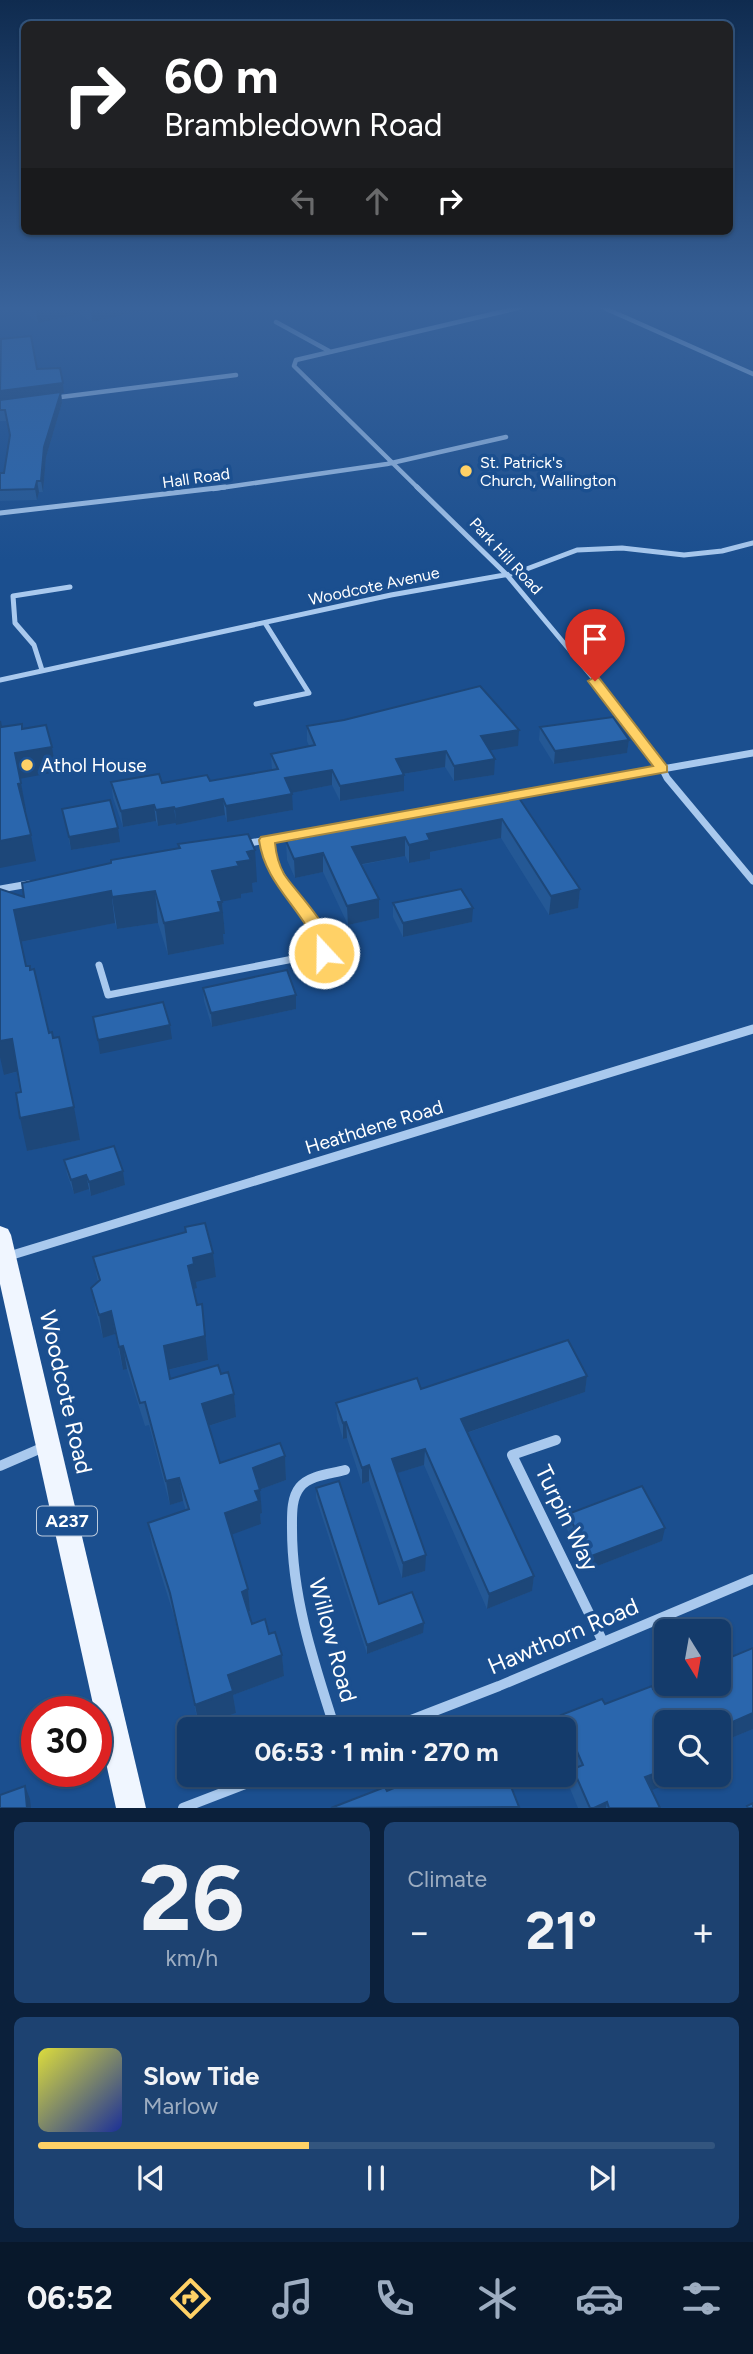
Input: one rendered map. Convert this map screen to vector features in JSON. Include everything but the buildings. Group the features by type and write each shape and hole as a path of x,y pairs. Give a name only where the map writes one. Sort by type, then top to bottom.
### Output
{"main road":[{"name":"Woodcote Road","path":"3,1246 131,1808"}],"street":[{"path":"48,399 108,391"},
{"name":"Park Hill Road","path":"320,391 507,575 626,718 667,778 753,881"},
{"name":"Hall Road","path":"0,513 210,489 395,463 506,437"},
{"name":"Woodcote Avenue","path":"0,680 391,595 507,575 569,552 622,548 684,555 722,551 753,543"},
{"path":"42,670 34,645 15,623 13,597 70,587"},
{"path":"256,704 309,693 265,623"},
{"path":"240,845 753,753"},
{"path":"99,965 108,995 324,953 322,939 312,922 276,874 267,840"},
{"path":"0,889 40,882"},
{"name":"Heathdene Road","path":"3,1246 753,1029"},
{"name":"Turpin Way","path":"556,1440 512,1455 603,1642"},
{"path":"0,1466 50,1445"},
{"name":"Willow Road","path":"331,1717 299,1611 291,1548 293,1503 298,1490 306,1481 345,1470"},
{"name":"Hawthorn Road","path":"418,1717 753,1579"},
{"path":"183,1808 237,1787"}],"place":[{"name":"St. Patrick's Church, Wallington","path":"466,471"},
{"name":"Athol House","path":"27,765"}],"route":[{"path":"324,953 322,939 312,922 276,874 267,840 662,769 657,758 595,681"}]}
